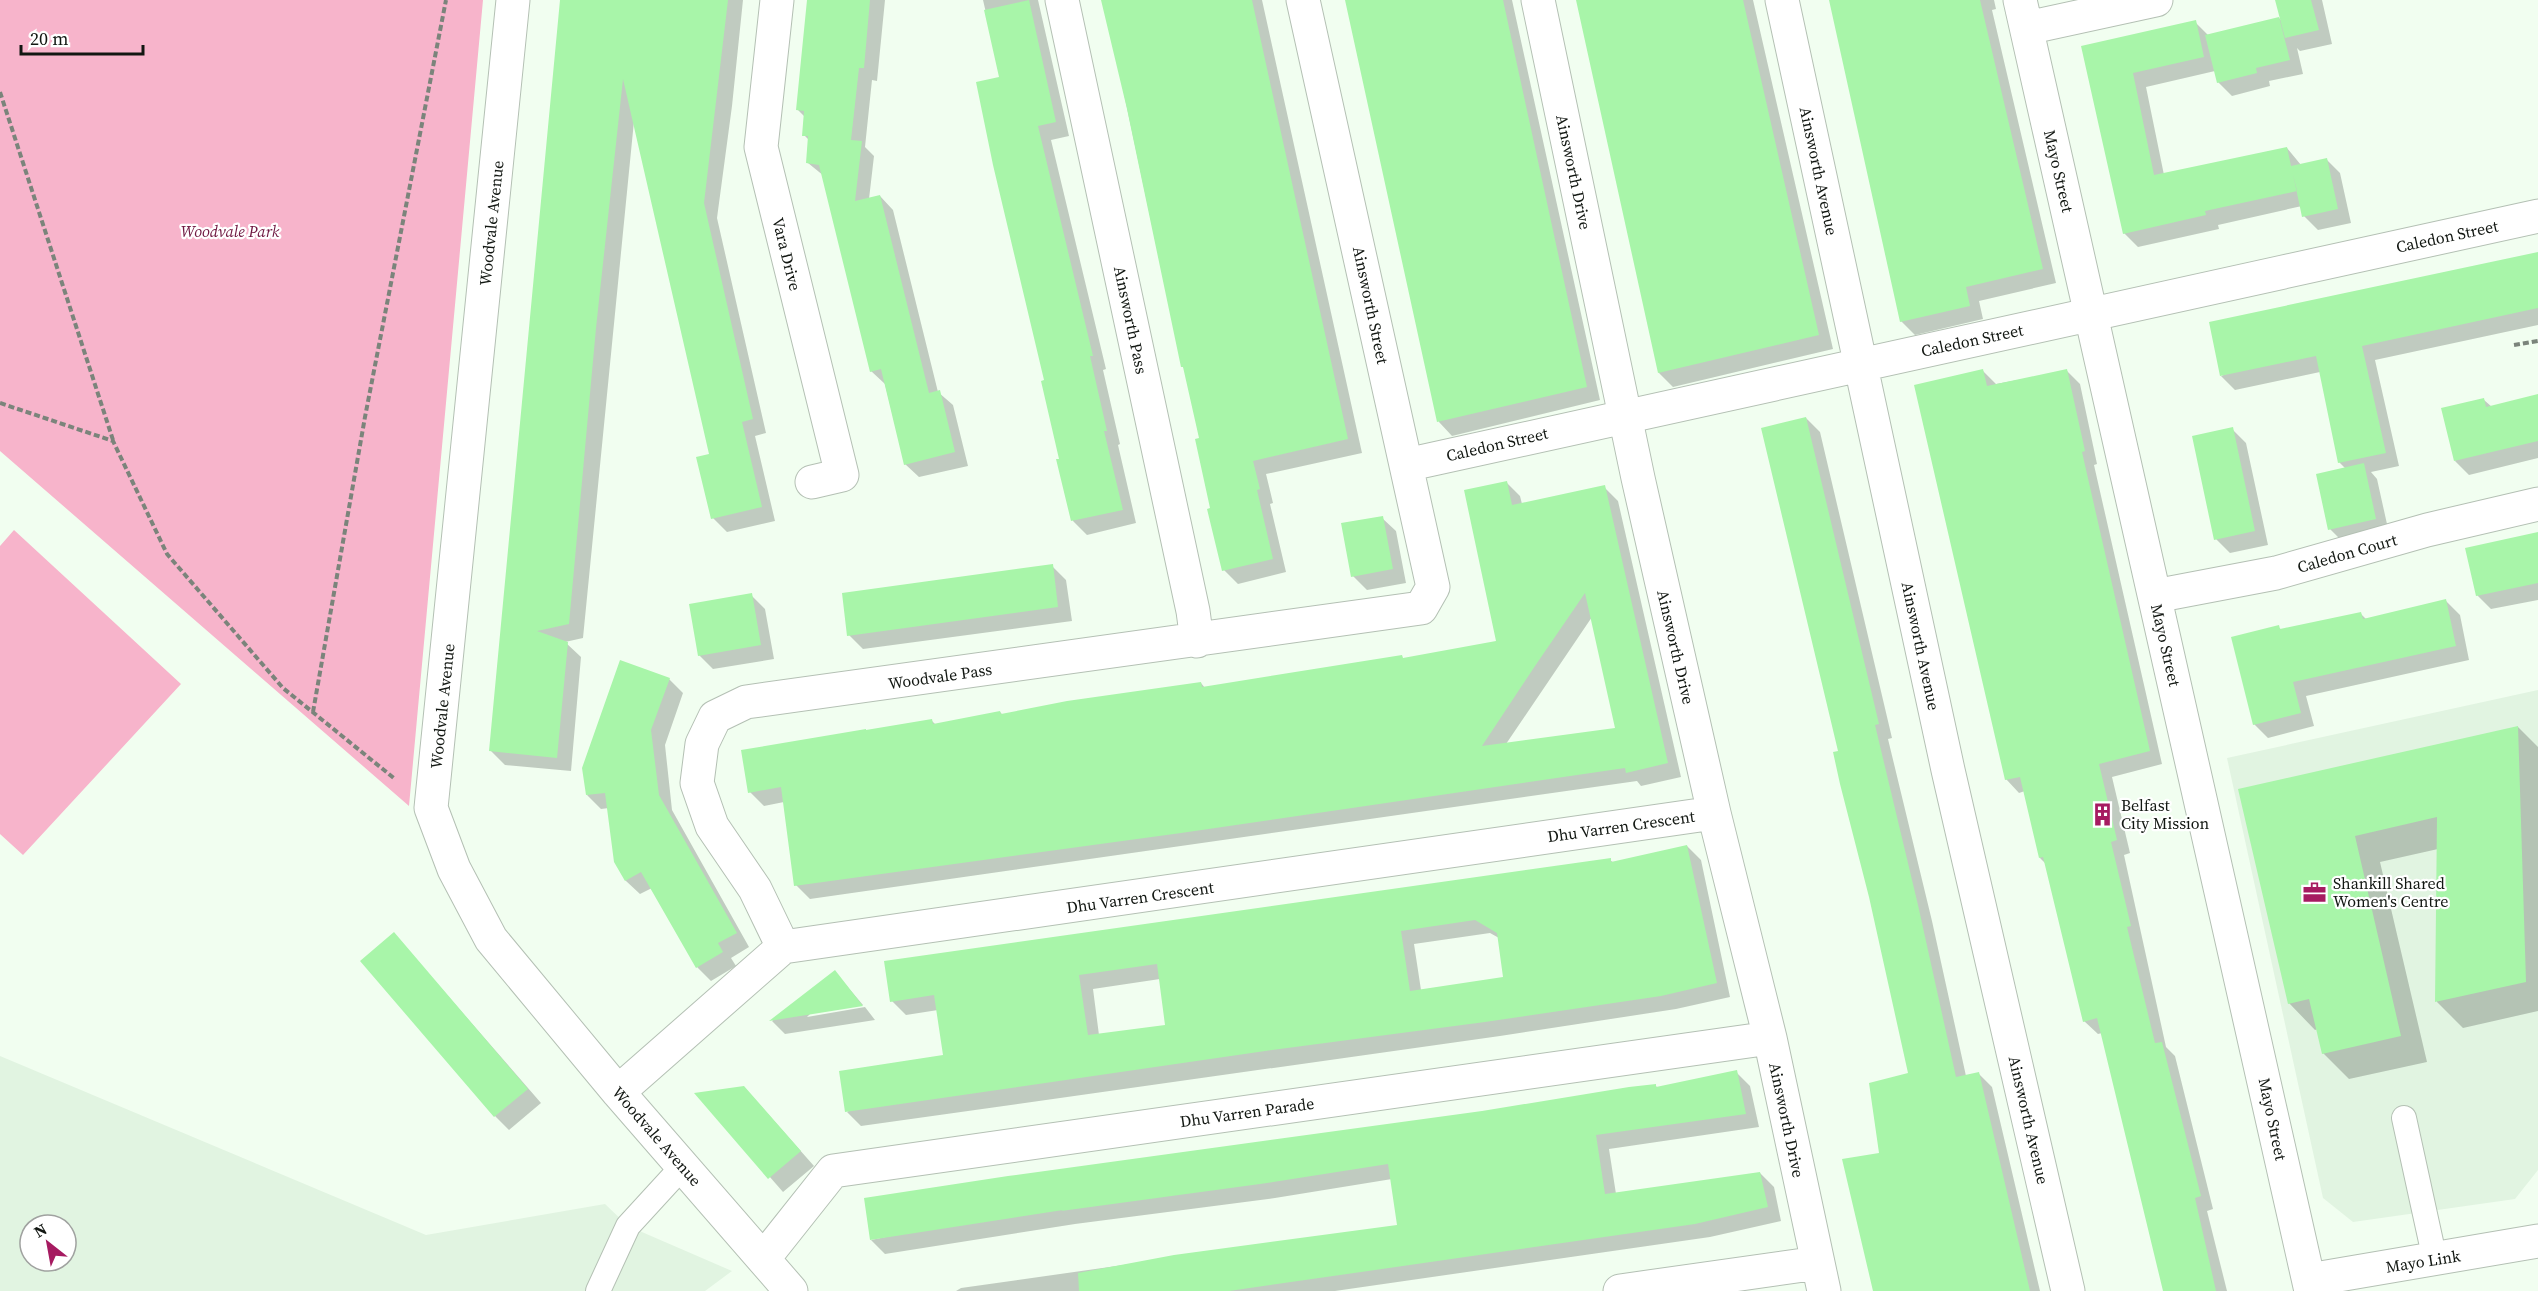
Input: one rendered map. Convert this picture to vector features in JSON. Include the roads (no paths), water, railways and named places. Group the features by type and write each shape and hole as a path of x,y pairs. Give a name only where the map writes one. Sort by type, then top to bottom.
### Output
{"street":[{"name":"Woodvale Avenue","path":"513,0 431,808 454,869 491,939 618,1092 791,1291"},
{"name":"Vara Drive","path":"777,0 761,147 842,475 812,482"},
{"name":"Ainsworth Pass","path":"1062,0 1193,611 1197,641"},
{"name":"Ainsworth Street","path":"1303,0 1433,587 1421,608"},
{"name":"Ainsworth Drive","path":"1538,0 1625,415 1714,813 1770,1038 1821,1277"},
{"name":"Ainsworth Avenue","path":"1782,0 1948,770 2068,1291"},
{"path":"2024,14 2156,0"},
{"name":"Mayo Street","path":"2024,14 2310,1286"},
{"name":"Caledon Street","path":"1406,465 2538,216"},
{"name":"Caledon Court","path":"2155,596 2276,573 2427,530 2538,504"},
{"name":"Woodvale Pass","path":"783,947 755,889 712,826 697,783 702,744 715,717 746,702 1421,608"},
{"name":"Dhu Varren Crescent","path":"783,947 1714,813"},
{"path":"618,1092 783,947"},
{"name":"Dhu Varren Parade","path":"764,1258 833,1171 1770,1038"},
{"name":"Mayo Link","path":"2310,1286 2538,1241"},
{"path":"1620,1291 1821,1277"}],"lane":[{"path":"2404,1118 2435,1260"},
{"path":"598,1291 628,1226 683,1166"}],"place":[{"name":"Belfast City Mission","path":"2103,814"},
{"name":"Shankill Shared Women's Centre","path":"2315,892"}],"park label":[{"name":"Woodvale Park","path":"230,231"}]}
